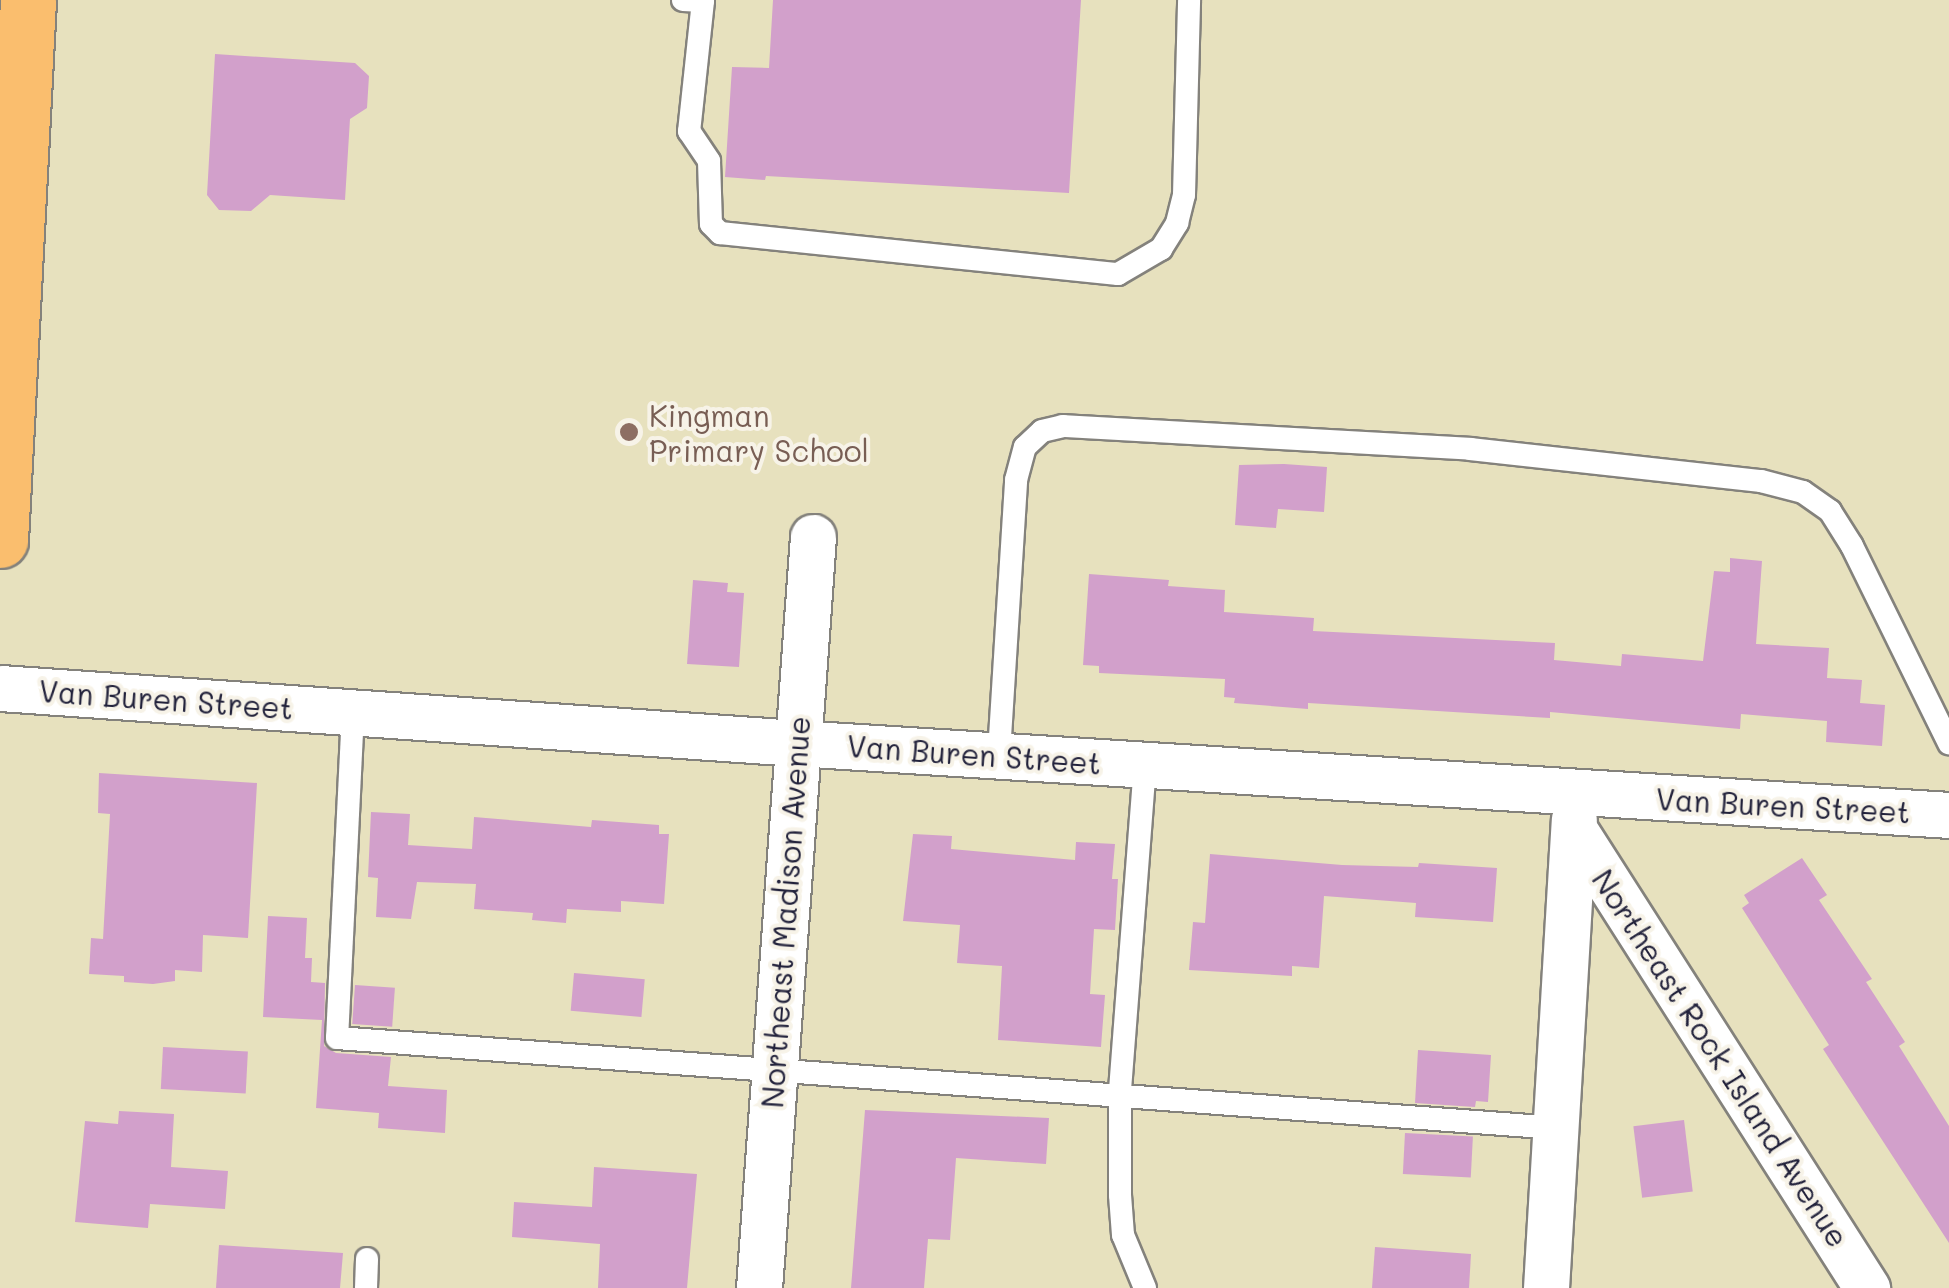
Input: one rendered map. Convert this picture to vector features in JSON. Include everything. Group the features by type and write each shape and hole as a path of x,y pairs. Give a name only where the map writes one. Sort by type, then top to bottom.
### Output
{"main road":[{"path":"0,540 28,0"}],"street":[{"name":"Northeast Madison Avenue","path":"759,1288 814,537"},
{"name":"Van Buren Street","path":"0,688 796,744 998,753 1575,811 1949,815"},
{"path":"1546,1288 1575,811"},
{"name":"Northeast Rock Island Avenue","path":"1575,811 1868,1288"}],"lane":[{"path":"683,0 703,2 689,132 709,162 711,224 720,233 1118,274 1161,249 1181,209 1189,0"},
{"path":"998,753 1016,480 1026,447 1042,431 1063,426 1470,449 1761,481 1803,492 1830,511 1852,546 1949,743"},
{"path":"353,712 337,1038 1556,1128"},
{"path":"1145,766 1121,1096 1123,1235 1145,1288"},
{"path":"366,1288 368,1259"}],"building":[{"path":"773,0 1081,0 1069,193 725,177 732,67 769,68"},
{"path":"215,54 355,63 369,76 367,108 350,119 345,200 270,195 251,211 219,210 207,195"},
{"path":"1239,465 1327,467 1324,512 1278,509 1276,528 1235,525"},
{"path":"1730,558 1762,561 1756,644 1829,648 1827,678 1862,680 1860,703 1885,705 1882,746 1826,742 1827,721 1741,714 1740,729 1550,712 1550,718 1308,703 1308,709 1234,703 1235,698 1224,697 1225,679 1099,673 1099,666 1083,665 1089,574 1169,580 1168,586 1225,590 1224,612 1314,618 1313,631 1555,643 1554,660 1621,666 1622,654 1703,661 1714,571 1730,572"},
{"path":"693,580 728,583 727,592 744,593 739,667 687,664"},
{"path":"99,773 257,783 248,938 203,935 202,972 175,970 175,981 153,984 124,982 124,976 89,974 91,938 103,939 110,814 98,813"},
{"path":"371,812 410,814 408,845 472,849 474,817 591,827 592,820 659,825 659,834 669,834 664,904 621,901 621,912 567,909 566,923 532,920 533,913 474,909 476,884 417,882 411,919 376,917 378,878 368,877"},
{"path":"913,834 952,836 951,849 1075,860 1076,842 1115,844 1115,930 1094,929 1090,994 1105,995 1101,1047 998,1040 1002,966 957,963 960,925 903,921"},
{"path":"1210,854 1342,865 1418,867 1419,863 1497,868 1493,922 1415,917 1416,903 1324,896 1319,968 1292,966 1292,976 1189,970 1193,922 1205,923"},
{"path":"1802,858 1827,895 1819,900 1872,979 1866,982 1905,1042 1899,1046 1949,1126 1949,1243 1823,1049 1829,1045 1742,908 1749,903 1744,895"},
{"path":"268,916 307,918 305,958 312,958 311,982 325,983 324,1046 336,1053 391,1057 388,1086 447,1090 445,1133 378,1128 379,1113 316,1108 322,1020 263,1017"},
{"path":"574,973 645,979 641,1017 571,1011"},
{"path":"355,985 395,988 392,1027 352,1024"},
{"path":"163,1047 248,1051 246,1093 161,1089"},
{"path":"1418,1050 1491,1055 1488,1102 1476,1101 1475,1107 1415,1103"},
{"path":"865,1110 1049,1118 1046,1164 956,1158 950,1240 928,1239 924,1288 851,1288"},
{"path":"119,1111 174,1114 171,1167 228,1171 225,1209 150,1204 148,1228 75,1222 85,1121 118,1124"},
{"path":"1684,1120 1693,1191 1642,1198 1633,1126"},
{"path":"1405,1133 1473,1137 1471,1178 1403,1174"},
{"path":"594,1167 697,1174 687,1288 598,1288 600,1244 512,1237 514,1202 592,1207"},
{"path":"219,1245 343,1253 340,1288 216,1288"},
{"path":"1375,1247 1471,1254 1469,1288 1372,1288"}],"place":[{"name":"Kingman Primary School","path":"629,432"}]}
